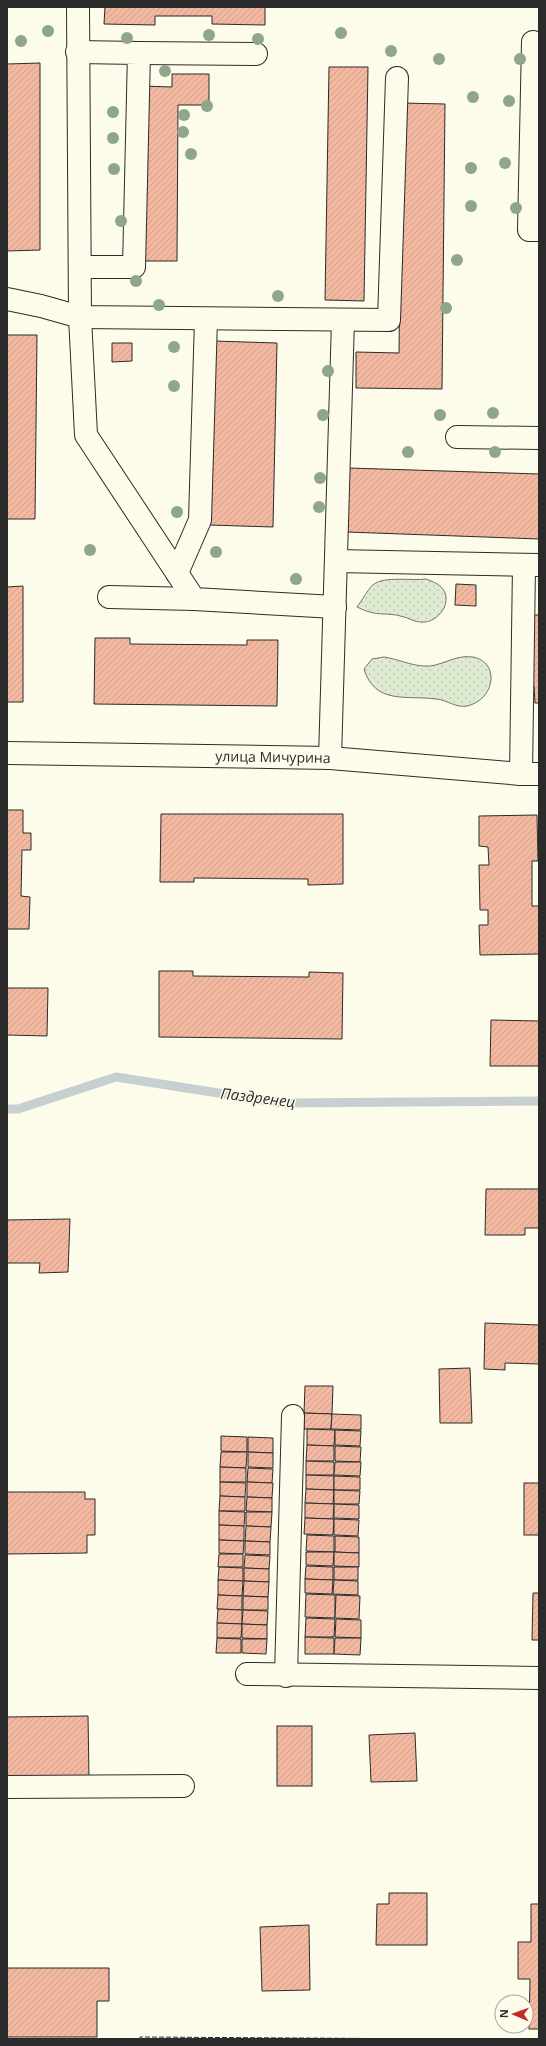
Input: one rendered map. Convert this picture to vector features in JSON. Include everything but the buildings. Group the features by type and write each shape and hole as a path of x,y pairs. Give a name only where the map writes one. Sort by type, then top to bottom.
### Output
{"street":[{"path":"78,7 77,52 80,317 86,435 194,599"},
{"path":"533,42 529,230 539,230"},
{"path":"77,52 256,54"},
{"path":"80,267 134,267 139,53"},
{"path":"7,299 41,306 80,317 389,320 397,78"},
{"path":"177,572 200,520 206,319"},
{"path":"330,758 343,320"},
{"path":"457,437 539,438"},
{"path":"336,561 531,565 530,774"},
{"path":"109,597 194,599 335,607"},
{"name":"улица Мичурина","path":"7,753 330,758 530,774"},
{"path":"286,1676 292,1416"},
{"path":"247,1674 286,1676 539,1678"},
{"path":"7,1787 183,1786"}],"green space":[{"path":"391,579 426,579 440,586 444,590 446,598 444,608 438,616 430,621 419,622 398,615 376,613 357,607 374,584"},
{"path":"384,657 429,666 460,657 473,657 481,660 487,665 491,679 490,686 486,694 480,700 468,706 458,706 436,699 393,696 376,688 369,680 364,669 372,659"}],"waterway":[{"name":"Паздренец","path":"7,1109 18,1109 116,1077 282,1103 539,1101"}],"fence":[{"path":"140,2039 140,2037 448,2039"}]}
